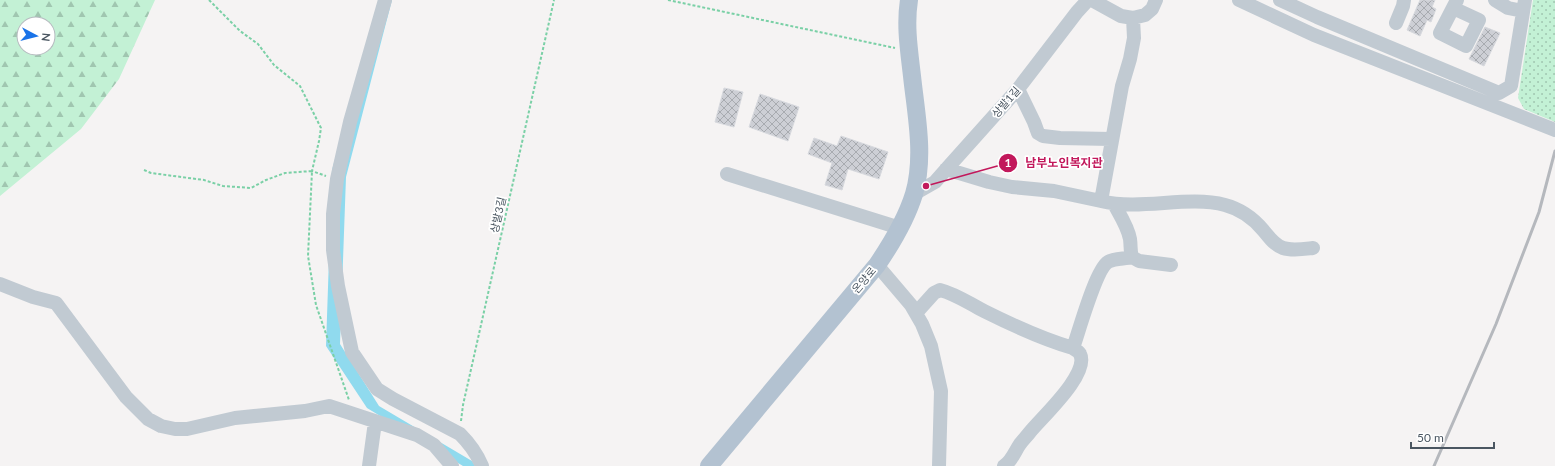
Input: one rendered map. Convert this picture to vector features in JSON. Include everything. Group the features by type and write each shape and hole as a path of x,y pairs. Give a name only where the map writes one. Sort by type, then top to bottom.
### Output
{"main road":[{"name":"온양로","path":"709,466 877,265 900,228 914,194 918,173 919,150 918,127 906,17 909,0"}],"street":[{"path":"385,0 350,122 337,179 333,214 332,250 338,286 352,352 377,389 460,434 471,447 482,466"},
{"name":"상발1길","path":"914,194 935,182 1018,89 1077,12 1088,0"},
{"path":"1092,0 1121,16 1133,18 1145,15 1152,9 1156,0"},
{"path":"1239,0 1314,35 1555,130"},
{"path":"1280,0 1499,93 1511,86 1524,6 1508,8 1495,0"},
{"path":"1396,23 1404,6 1404,0"},
{"path":"1132,257 1130,251 1130,239 1126,229 1107,202 1111,139 1134,38 1133,18"},
{"path":"1018,89 1038,133 1042,136 1060,138 1111,139"},
{"path":"946,169 989,182 1054,190 1107,202 1225,205 1239,210 1253,219 1273,243 1284,248 1313,248"},
{"path":"727,174 900,228"},
{"path":"1073,348 1095,282 1103,265 1109,261 1132,257 1139,261 1171,265"},
{"path":"877,265 916,312 931,346 938,371 941,391 939,466"},
{"path":"0,284 33,297 56,303 126,397 148,419 161,426 175,429 187,429 235,418 305,411 329,406 355,416 417,435 434,445 452,466"},
{"path":"916,312 934,292 940,290 955,295 1024,331 1048,341 1073,348 1080,353 1081,359 1079,370 1073,381 1054,406 1037,423 1020,444 1012,459 1004,466"},
{"path":"369,466 375,422"}],"path":[{"path":"209,0 240,31 258,44 274,65 300,86 321,128 310,186 308,256 316,305 355,416"},
{"name":"상발3길","path":"460,434 465,397 554,0"},
{"path":"668,0 909,52"},
{"path":"144,170 151,173 204,180 235,188 252,188 266,180 284,173 316,172"}],"green space":[{"path":"0,0 155,0 119,79 81,129 0,196"},
{"path":"1533,0 1555,0 1555,122 1524,109 1518,98"}],"water":[{"path":"379,0 392,0 346,177 340,344 379,406 472,461 475,466 463,466 367,408 326,346 332,170"}],"building":[{"path":"1420,0 1435,0 1432,7 1436,9 1431,22 1427,20 1420,36 1407,30"},
{"path":"1485,27 1500,33 1484,66 1469,59"},
{"path":"724,88 743,92 734,127 715,122"},
{"path":"760,94 799,107 788,141 749,127"},
{"path":"841,136 888,152 879,179 848,169 842,190 825,185 832,163 808,154 814,138 837,146"}],"railway":[{"path":"1434,466 1496,324 1539,212 1555,151"}],"place":[{"name":"남부노인복지관","path":"926,186"}]}
